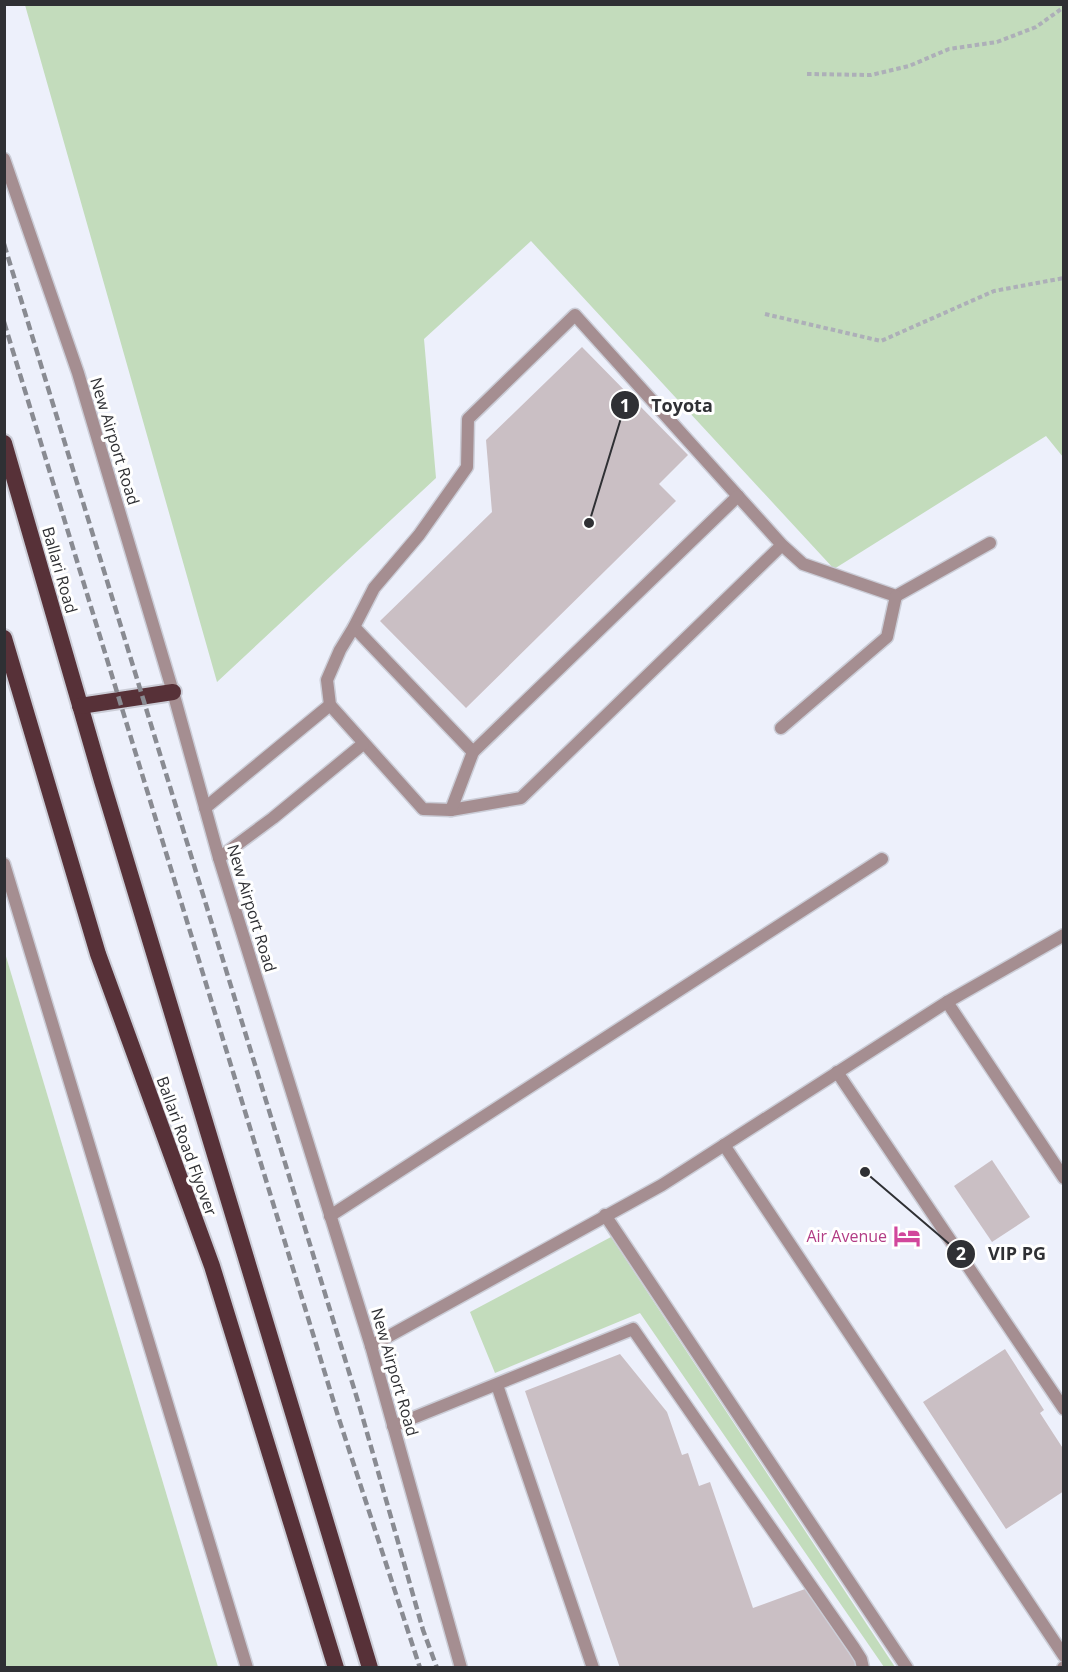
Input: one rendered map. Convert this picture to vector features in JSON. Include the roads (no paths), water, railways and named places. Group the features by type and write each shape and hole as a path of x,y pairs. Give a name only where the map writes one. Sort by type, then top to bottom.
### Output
{"highway":[{"name":"Ballari Road","path":"4,443 80,706"},
{"name":"Ballari Road Flyover","path":"4,638 98,954 212,1266 336,1668"},
{"path":"80,706 173,692"},
{"name":"Ballari Road Flyover","path":"80,706 370,1668"}],"street":[{"name":"New Airport Road","path":"4,159 78,373 173,692 219,858 371,1346 461,1668"},
{"path":"782,545 521,798 451,810 423,809 330,705 327,680 340,650 374,588 419,535 467,467 468,419 575,315 782,545 803,564 896,596"},
{"path":"451,810 473,752 738,496"},
{"path":"781,728 887,637 896,596 990,543"},
{"path":"354,627 473,752"},
{"path":"205,808 330,705"},
{"path":"219,858 273,818 363,744"},
{"path":"330,1216 882,859"},
{"path":"4,864 247,1668"},
{"path":"371,1346 662,1185 947,1002 1060,937 1064,951"},
{"path":"947,1002 1064,1178"},
{"path":"837,1072 1064,1409"},
{"path":"724,1145 1064,1656"},
{"path":"605,1215 908,1668"},
{"path":"393,1426 633,1329 861,1659 863,1668"},
{"path":"497,1385 593,1668"}],"railway":[{"path":"4,244 360,1408 423,1630 437,1668"},
{"path":"4,322 338,1416 420,1668"}],"place":[{"name":"Toyota","path":"589,523"},
{"name":"VIP PG","path":"865,1172"},
{"name":"Air Avenue","path":"907,1236"}]}
